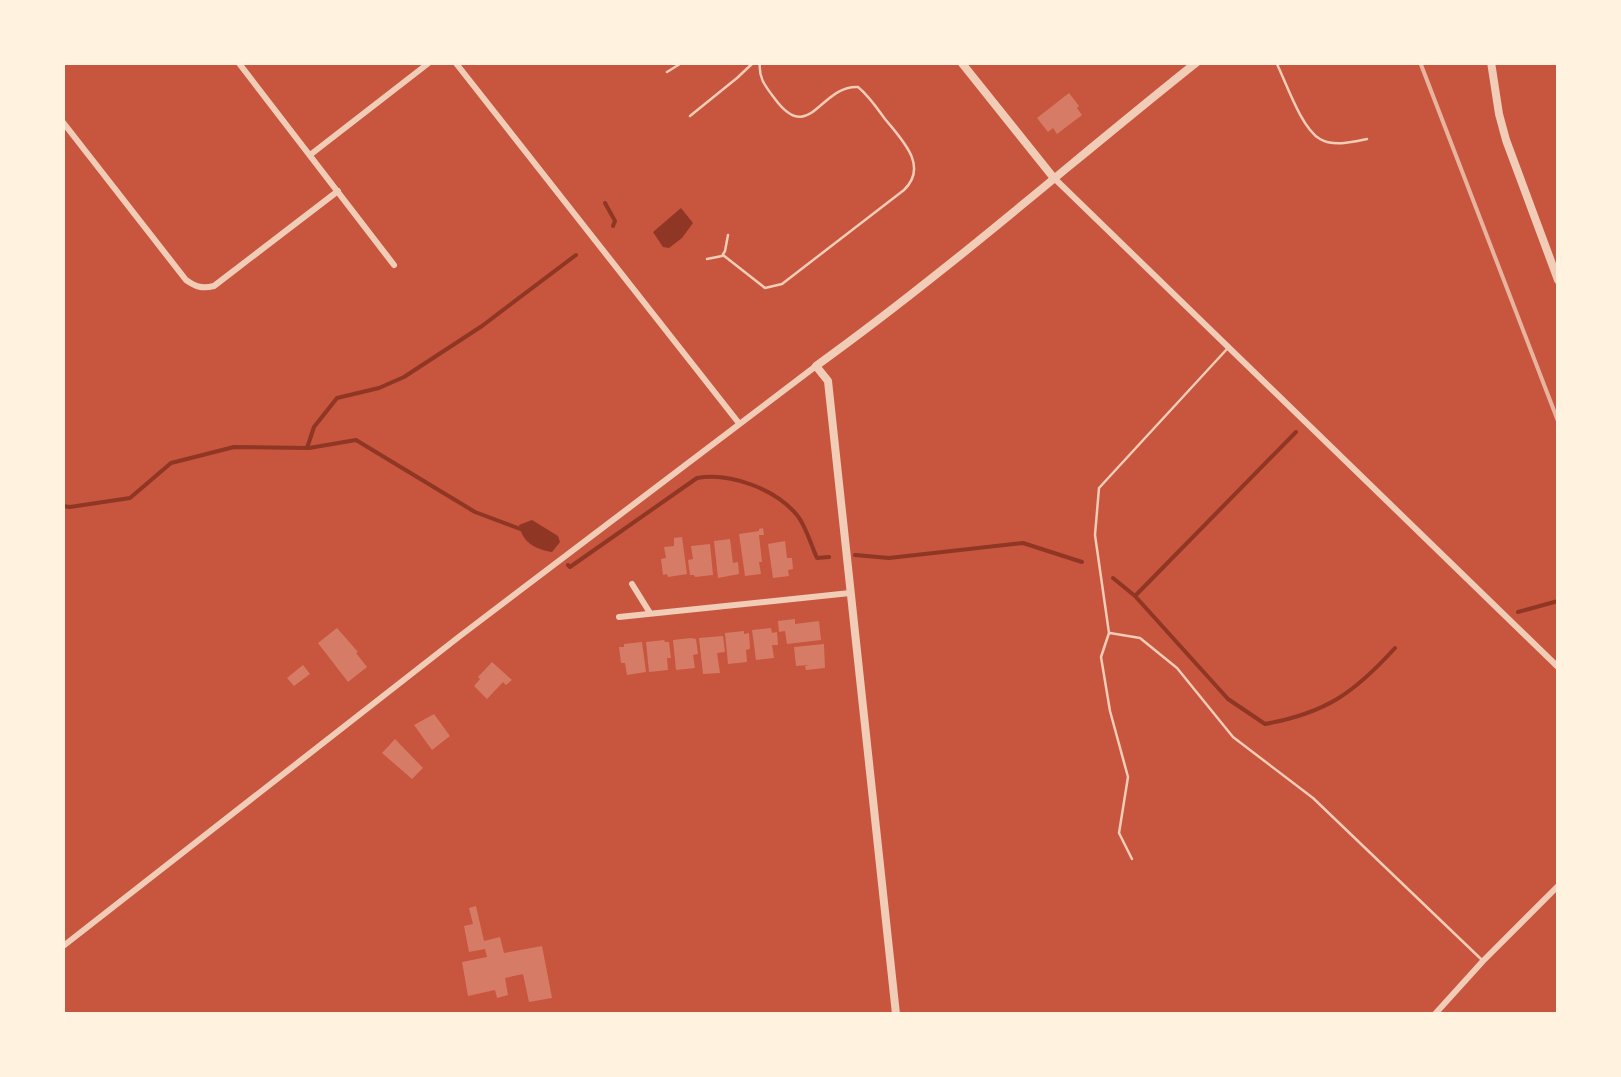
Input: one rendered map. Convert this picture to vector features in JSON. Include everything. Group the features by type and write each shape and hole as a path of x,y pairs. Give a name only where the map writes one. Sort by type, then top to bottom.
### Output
{"street":[{"path":"238,62 394,266"},
{"path":"310,155 430,62"},
{"path":"455,62 738,422"},
{"path":"961,62 1054,178 1558,667"},
{"path":"62,947 460,636 816,366 1198,62"},
{"path":"1491,62 1498,114 1558,280"},
{"path":"62,121 194,286 214,286 338,190"},
{"path":"816,366 828,382 896,1014"},
{"path":"632,584 650,614"},
{"path":"619,618 850,593"},
{"path":"1435,1014 1558,886"}],"lane":[{"path":"667,72 684,62"},
{"path":"690,116 754,62"},
{"path":"722,255 764,288 782,284 904,190 914,175 910,150 858,87 846,88 808,115 795,117 785,112 763,82 760,62"},
{"path":"1276,62 1309,130 1322,140 1336,143 1367,139"},
{"path":"722,255 728,235"},
{"path":"707,260 722,255"},
{"path":"1132,859 1119,833 1128,777 1110,711 1101,657 1109,633 1095,535 1100,488 1228,348"},
{"path":"1109,633 1140,638 1178,668 1233,736 1313,798 1483,961"}],"shaded area":[{"path":"681,208 693,223 682,238 669,248 663,247 653,232"},
{"path":"532,520 558,536 560,542 552,552 535,547 523,536 519,525"}],"building":[{"path":"1069,93 1082,115 1057,134 1053,128 1048,132 1037,118"},
{"path":"763,528 764,535 759,535 761,574 745,576 739,534"},
{"path":"682,537 687,574 663,575 664,547 674,546 674,538"},
{"path":"730,539 733,563 738,562 739,574 718,578 714,541"},
{"path":"785,541 793,569 788,570 789,576 773,578 768,544"},
{"path":"710,544 713,575 690,575 691,546"},
{"path":"795,619 795,624 819,621 821,640 787,644 785,631 779,632 778,621"},
{"path":"337,628 367,667 348,682 318,643"},
{"path":"771,628 772,633 777,632 778,645 772,645 774,658 756,660 752,630"},
{"path":"725,633 749,633 747,662 728,664"},
{"path":"723,636 725,652 717,653 720,673 703,674 699,638"},
{"path":"696,639 698,654 693,655 695,668 676,670 673,640"},
{"path":"642,642 646,672 627,675 619,647"},
{"path":"646,642 669,642 668,670 649,672"},
{"path":"824,644 825,668 806,670 809,665 796,666 794,647"},
{"path":"492,662 512,680 506,685 503,682 487,699 474,686"},
{"path":"303,665 310,674 294,686 287,678"},
{"path":"434,714 450,736 432,750 414,725"},
{"path":"395,739 423,768 412,779 382,753"},
{"path":"476,906 484,941 500,937 504,953 542,946 552,998 529,1002 523,974 505,978 508,995 497,998 495,990 468,996 462,962 487,957 485,949 469,952 464,926 473,924 469,908"}],"waterway":[{"path":"605,203 615,221 613,226"},
{"path":"307,448 314,427 337,398 379,388 404,377 482,326 576,255"},
{"path":"1135,596 1296,432"},
{"path":"62,506 130,498 171,463 234,447 309,448 356,440 475,512 523,530"},
{"path":"568,565 697,478 710,477 751,484 777,497 800,519 817,558 829,557"},
{"path":"855,555 889,558 1023,543 1082,562"},
{"path":"1113,578 1135,596 1228,699 1265,724 1305,714 1338,699 1395,648"},
{"path":"1518,612 1558,601"}],"railway":[{"path":"1420,62 1558,421"}]}
